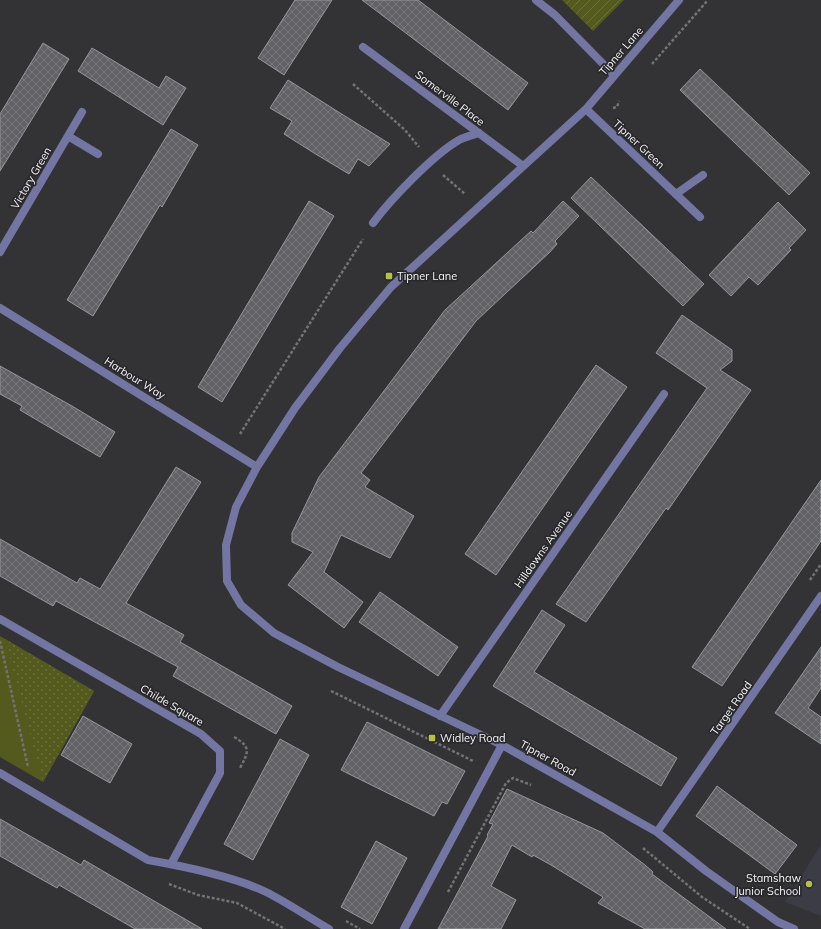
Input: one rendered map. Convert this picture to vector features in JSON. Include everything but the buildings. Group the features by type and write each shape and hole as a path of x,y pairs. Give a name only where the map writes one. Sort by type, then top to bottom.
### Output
{"street":[{"path":"536,0 554,15 614,76"},
{"name":"Tipner Lane","path":"227,581 226,545 236,508 257,466 295,408 340,348 391,287 586,109 679,0"},
{"name":"Somerville Place","path":"363,46 523,166"},
{"name":"Tipner Green","path":"586,109 700,217"},
{"name":"Victory Green","path":"0,252 82,112"},
{"path":"373,223 385,207 432,162 459,140 479,133"},
{"path":"68,136 98,154"},
{"path":"676,194 702,175"},
{"name":"Harbour Way","path":"0,308 257,466"},
{"name":"Hilldowns Avenue","path":"440,716 664,394"},
{"name":"Tipner Road","path":"227,581 241,605 274,633 338,667 502,745 657,832 712,875 778,922 794,929"},
{"name":"Target Road","path":"657,832 821,596"},
{"name":"Childe Square","path":"0,619 201,734 220,751 220,773 171,864"},
{"path":"404,929 502,745"},
{"path":"0,773 148,860 171,864 230,880 265,892 329,929"}],"path":[{"path":"648,68 708,0"},
{"path":"353,84 405,130 440,172 468,196"},
{"path":"617,107 622,97"},
{"path":"238,437 373,223"},
{"path":"0,639 34,793"},
{"path":"331,691 474,762"},
{"path":"446,894 506,783 513,778 533,786"},
{"path":"641,846 702,897 750,929"}],"shaded area":[{"name":"Stamshaw Junior School","path":"821,845 821,916 785,902"}],"green space":[{"path":"562,0 624,0 593,31"},
{"path":"0,636 94,691 43,782 0,757"},
{"path":"5,639 94,691 43,782"}],"place":[{"name":"Tipner Lane","path":"389,276"},
{"name":"Widley Road","path":"432,738"},
{"name":"Stamshaw Junior School","path":"809,884"}]}
